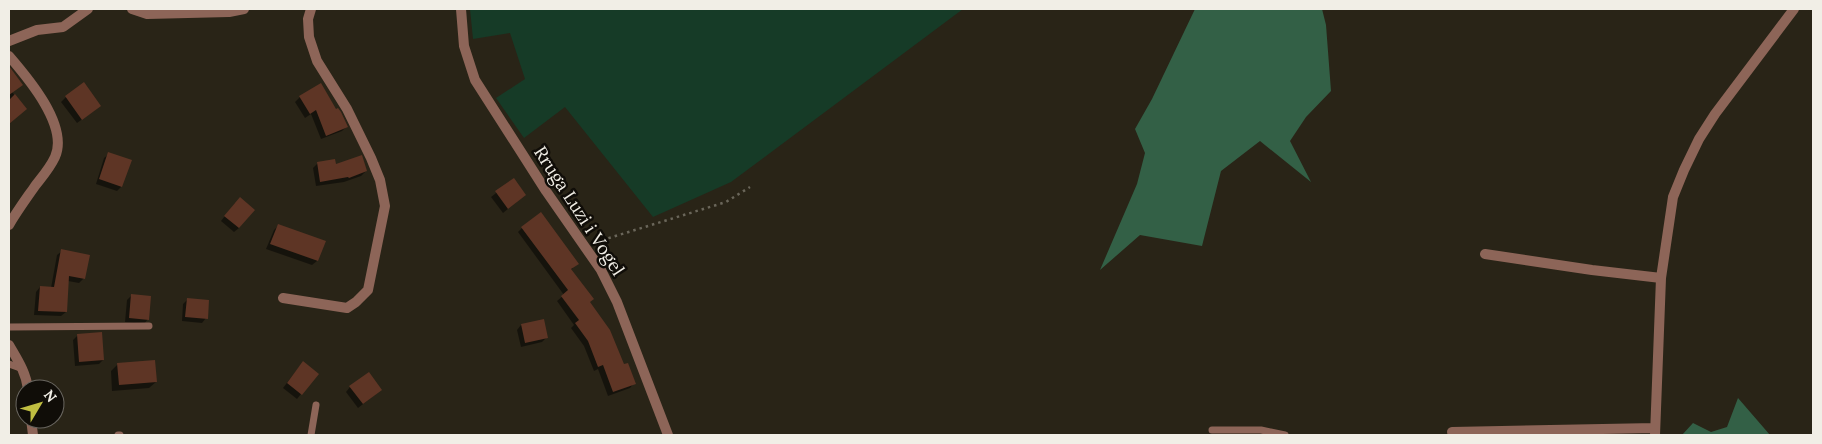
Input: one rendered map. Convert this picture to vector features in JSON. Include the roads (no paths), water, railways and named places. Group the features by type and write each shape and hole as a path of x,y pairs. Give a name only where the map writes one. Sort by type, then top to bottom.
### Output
{"street":[{"path":"9,41 37,30 63,27 88,9"},
{"path":"132,9 147,14 229,12 244,9"},
{"path":"283,298 347,308 356,302 368,290 385,206 380,180 368,151 347,109 317,61 309,37 308,19 311,9"},
{"name":"Rruga Luzi i Vogel","path":"462,9 464,46 475,80 546,191 601,270 617,302 668,435"},
{"path":"1452,432 1655,432 1661,278 1673,197 1699,139 1715,114 1794,9"},
{"path":"9,56 38,94 52,117 57,132 58,146 50,167 18,208 9,225"},
{"path":"1485,254 1661,278"},
{"path":"9,345 27,379"}],"lane":[{"path":"9,327 149,326"},
{"path":"9,364 23,369"},
{"path":"311,435 316,405"},
{"path":"1212,430 1261,430 1285,435"}]}
